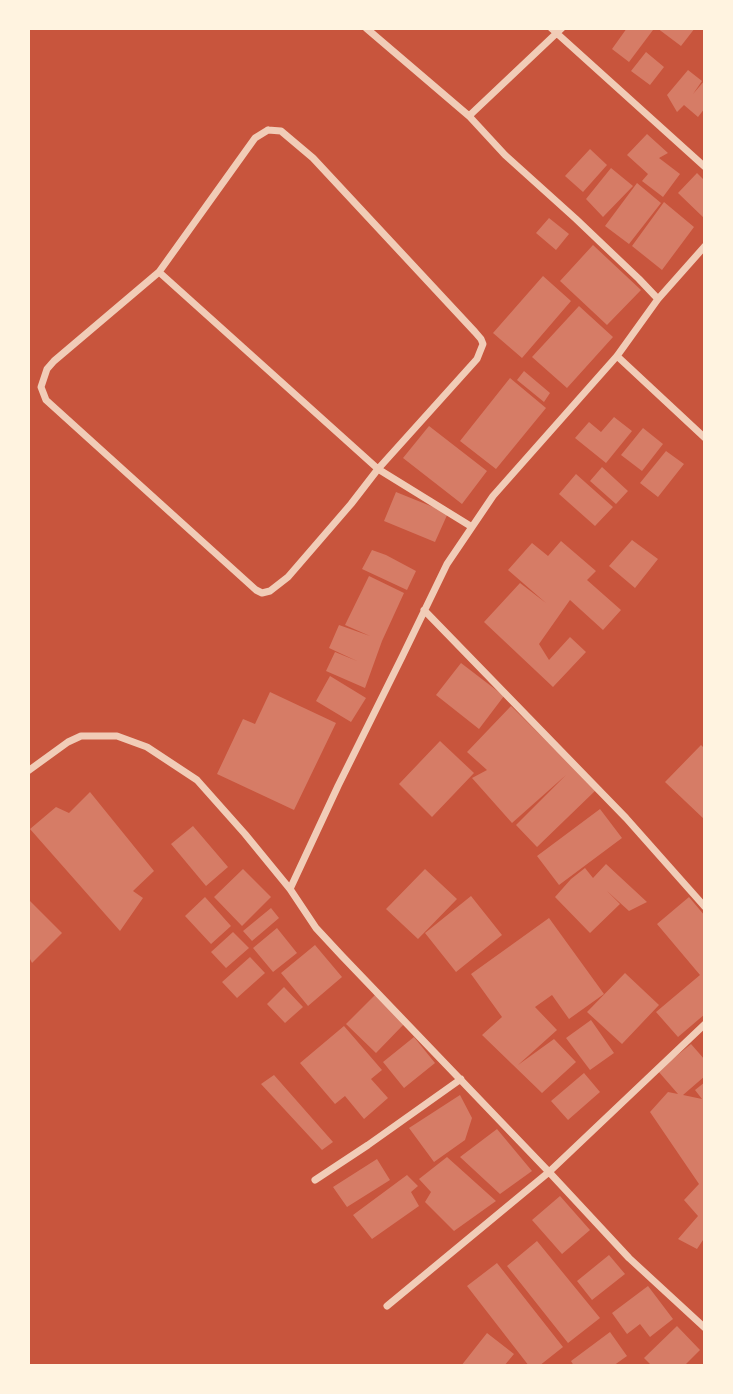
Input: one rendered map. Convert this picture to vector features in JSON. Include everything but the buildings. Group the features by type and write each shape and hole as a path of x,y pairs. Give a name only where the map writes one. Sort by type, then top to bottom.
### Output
{"street":[{"path":"366,28 469,116 505,155 658,299"},
{"path":"469,116 557,30 705,167"},
{"path":"268,130 281,131 313,158 475,332 483,344 477,359 378,468 351,504 288,577 270,591 262,593 256,590 46,400 41,387 47,369 54,361 159,272 255,138 268,130"},
{"path":"290,889 447,564 493,496 617,356 658,299 705,246"},
{"path":"159,272 378,468 472,527"},
{"path":"617,356 705,438"},
{"path":"424,610 626,818 705,907"},
{"path":"28,771 68,742 81,736 117,736 147,747 197,780 290,889 316,928 629,1258 705,1328"},
{"path":"387,1306 549,1171 705,1024"},
{"path":"315,1180 461,1079"}]}
